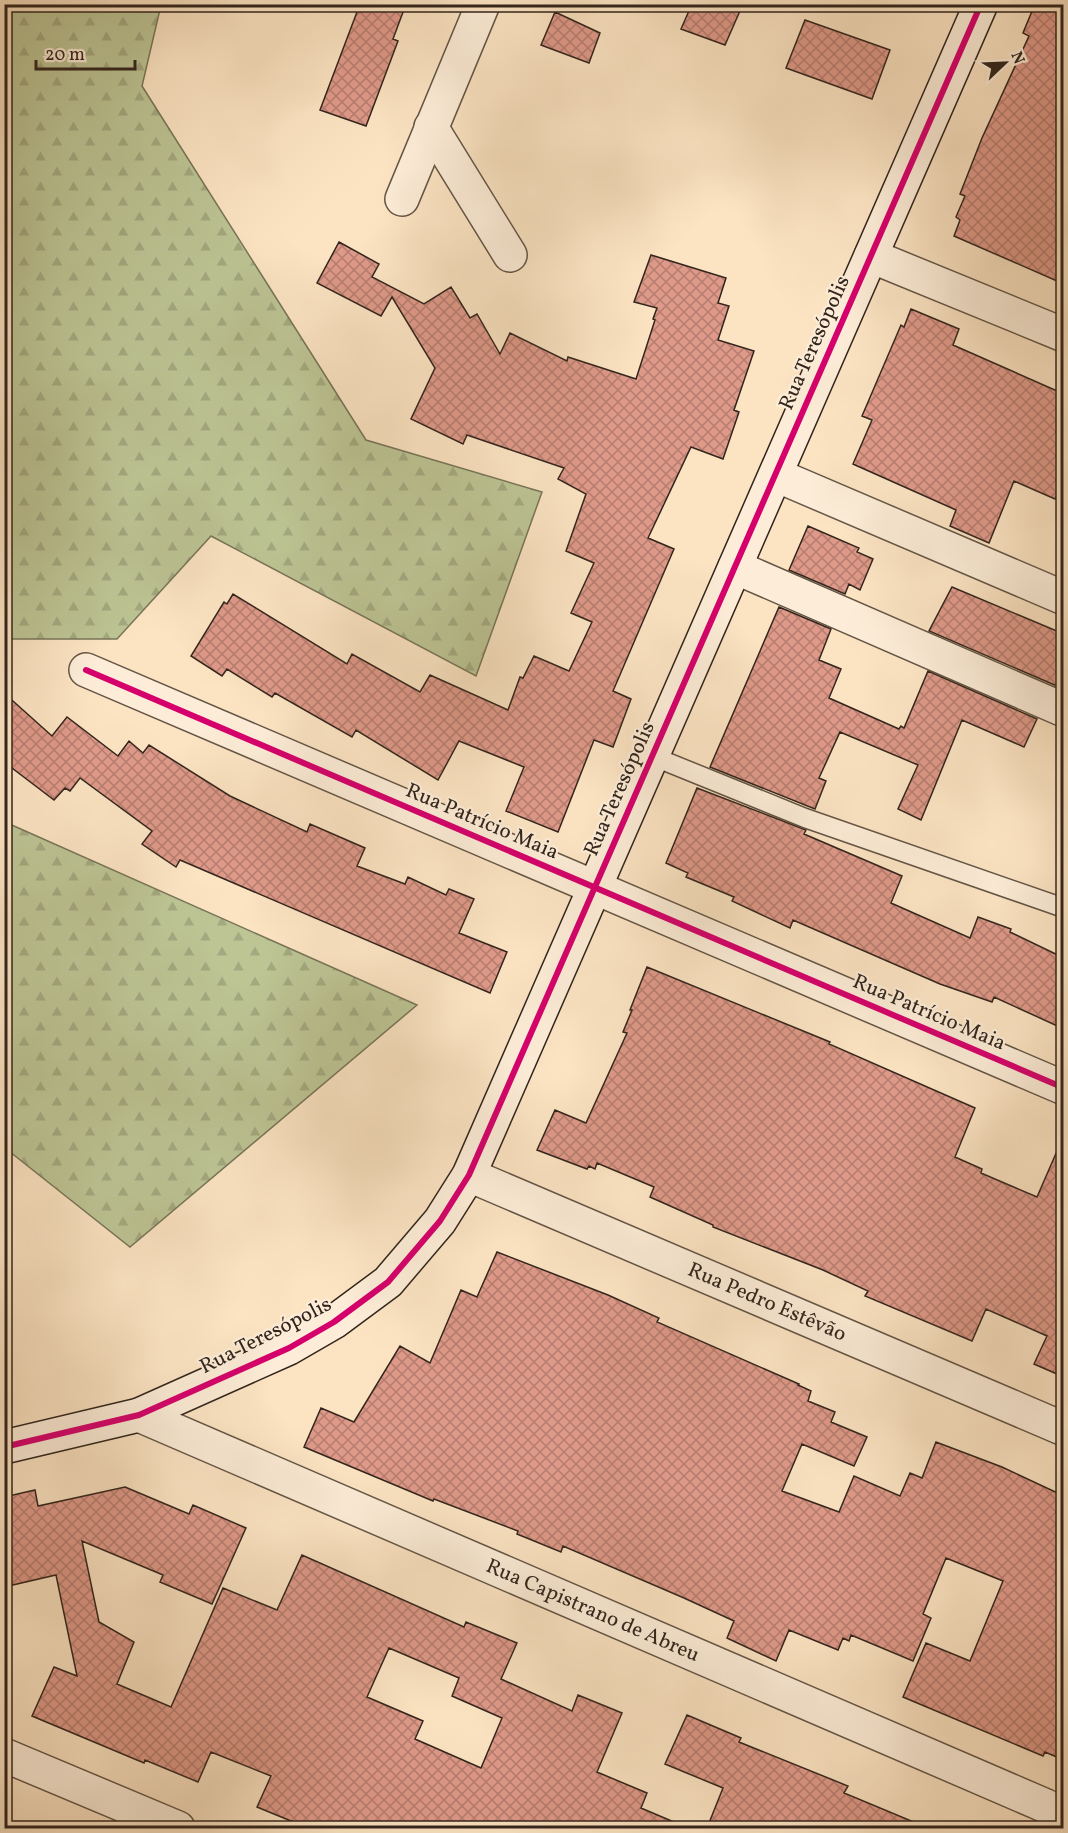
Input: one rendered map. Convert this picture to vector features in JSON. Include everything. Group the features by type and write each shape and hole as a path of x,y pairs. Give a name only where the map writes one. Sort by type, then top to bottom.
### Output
{"street":[{"path":"402,199 483,4"},
{"name":"Rua Teresópolis","path":"4,1448 139,1414 290,1348 360,1305 388,1282 440,1221 469,1175 981,4"},
{"path":"431,127 510,255"},
{"path":"871,256 1064,335"},
{"path":"776,475 1064,598"},
{"path":"735,567 1064,710"},
{"name":"Rua Patrício Maia","path":"86,670 1064,1088"},
{"name":"Rua Pedro Estêvão","path":"469,1175 1064,1429"},
{"name":"Rua Capistrano de Abreu","path":"139,1414 1055,1813"},
{"path":"4,1755 178,1828"}],"lane":[{"path":"652,756 805,818 1064,908"}],"green space":[{"path":"5,4 161,5 142,86 366,440 542,492 476,676 211,536 117,639 8,639 5,642"},
{"path":"5,822 417,1005 130,1247 5,1148"}],"building":[{"path":"360,4 406,4 393,39 398,41 366,126 320,110"},
{"path":"692,4 743,4 725,45 681,29"},
{"path":"1035,4 1064,4 1064,284 954,236 960,220 956,217 965,196 960,194 982,138 1029,36 1023,33"},
{"path":"555,12 600,33 589,63 541,45"},
{"path":"805,20 890,50 872,99 786,68"},
{"path":"339,242 379,264 372,277 424,304 451,287 470,318 477,314 500,354 510,333 567,361 568,357 636,379 657,308 634,302 651,255 726,278 718,303 729,306 718,340 754,351 734,410 739,412 723,459 691,447 648,538 674,549 613,691 631,699 613,747 594,740 558,832 506,811 524,767 459,741 438,780 356,730 352,737 275,693 272,697 227,669 222,676 191,656 224,602 227,604 233,594 347,664 352,654 420,692 430,675 508,710 520,677 523,678 534,656 569,671 592,622 571,613 594,563 566,551 586,494 558,479 564,468 467,435 463,444 411,419 435,368 392,297 381,316 317,283"},
{"path":"911,309 959,329 953,345 1064,394 1064,479 1055,499 1014,481 989,543 950,526 956,510 853,464 872,420 862,416 901,325 904,327"},
{"path":"808,526 859,548 857,552 873,559 860,590 849,584 845,594 789,570"},
{"path":"952,587 1064,634 1064,689 929,631"},
{"path":"779,607 831,629 819,660 841,669 829,698 899,729 901,726 904,728 928,671 1037,719 1024,747 962,720 921,820 898,809 918,765 840,732 819,778 826,781 815,809 710,767"},
{"path":"4,693 52,736 67,717 118,756 129,741 143,753 149,745 230,796 307,832 310,824 365,848 357,866 405,884 408,877 446,895 449,889 474,899 459,933 507,952 490,993 180,860 176,867 142,844 152,831 80,778 70,791 65,788 54,800 4,762"},
{"path":"697,788 806,830 804,834 902,876 891,903 970,938 978,917 1011,929 1010,932 1064,958 1064,1029 994,997 992,1002 940,984 793,920 790,928 732,901 734,897 686,877 688,873 666,863"},
{"path":"647,967 830,1042 829,1044 975,1108 955,1157 982,1169 981,1173 1037,1197 1064,1135 1064,1377 1034,1364 1047,1336 986,1309 972,1341 865,1296 868,1291 823,1270 713,1227 713,1225 650,1197 654,1187 597,1163 595,1169 589,1166 587,1169 537,1150 555,1110 586,1123 627,1033 623,1032"},
{"path":"497,1252 608,1295 659,1318 657,1322 799,1384 811,1391 808,1401 835,1412 831,1422 867,1437 854,1466 802,1444 782,1491 839,1512 854,1476 900,1496 910,1473 922,1478 936,1442 1002,1467 1064,1496 1064,1760 1045,1752 1043,1756 903,1697 926,1643 970,1661 1003,1581 946,1558 923,1614 931,1618 913,1661 851,1635 849,1641 843,1638 838,1650 789,1630 776,1661 727,1638 734,1621 684,1598 563,1546 561,1552 517,1534 518,1531 434,1499 433,1501 304,1447 321,1408 354,1422 400,1346 430,1363 461,1290 477,1297"},
{"path":"125,1487 189,1514 193,1505 246,1528 212,1604 160,1582 163,1575 82,1541 99,1622 134,1642 117,1684 171,1707 223,1588 277,1610 302,1555 464,1627 466,1622 517,1643 501,1679 572,1711 578,1695 622,1713 597,1772 647,1793 641,1808 688,1828 308,1828 257,1807 271,1776 211,1752 198,1782 145,1760 144,1763 32,1716 54,1667 77,1676 56,1575 4,1587 4,1497 35,1490 38,1506","holes":["389,1648 459,1678 452,1696 502,1718 481,1768 415,1739 423,1721 367,1697"]},
{"path":"687,1715 741,1738 739,1742 848,1786 844,1793 928,1828 707,1828 723,1788 665,1764"}],"cycle path":[{"path":"4,1447 139,1415 289,1348 334,1322 388,1282 440,1221 469,1175 981,4"},
{"path":"86,670 1064,1088"}]}
